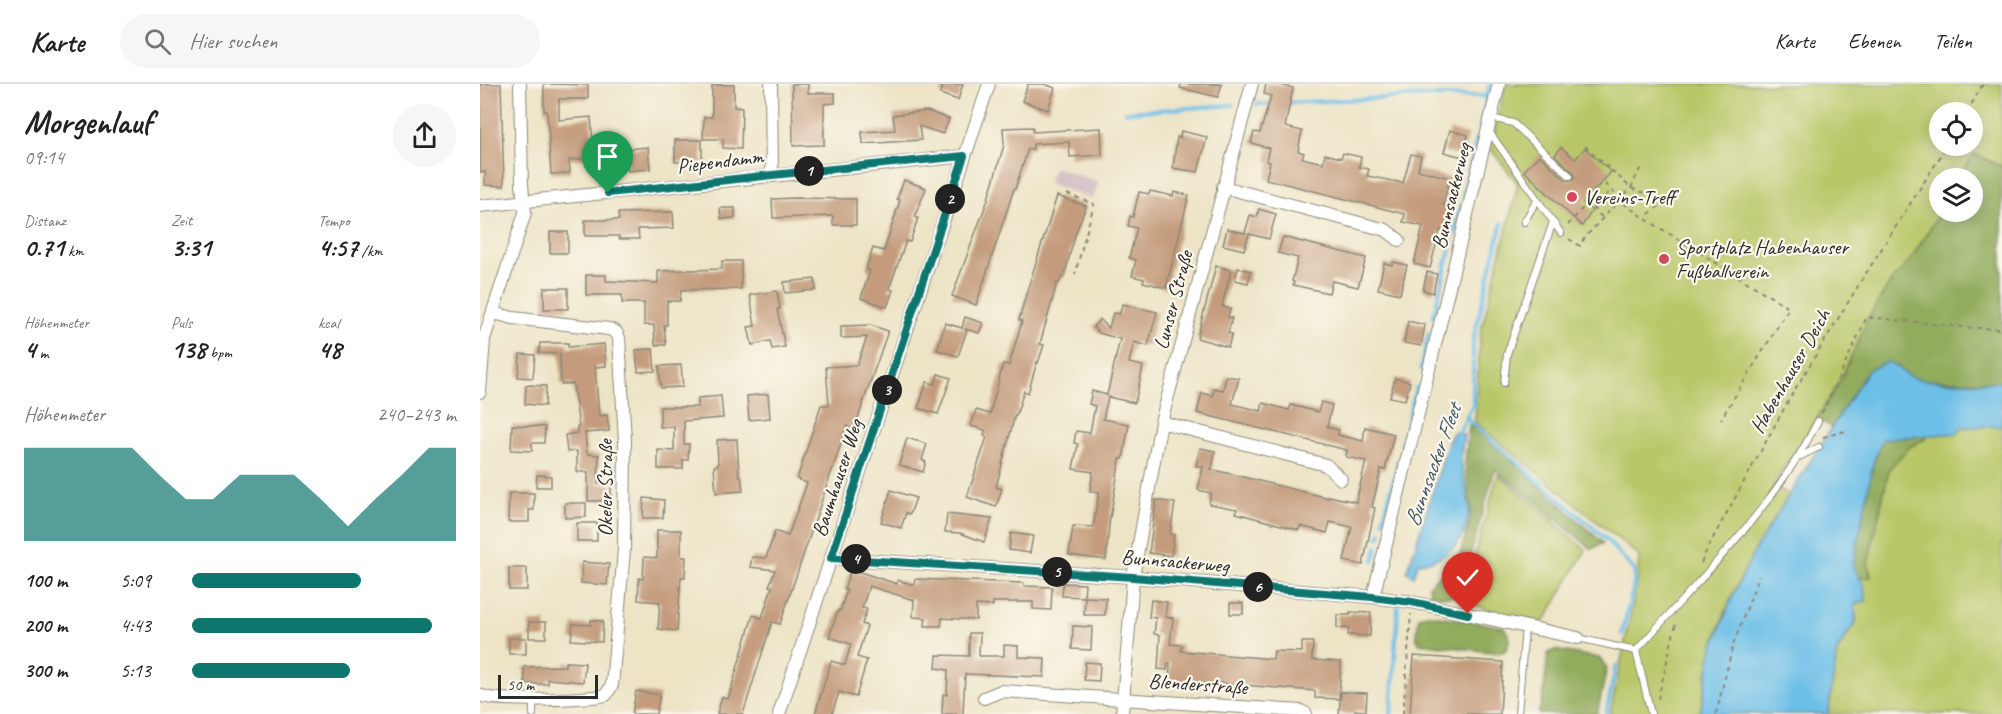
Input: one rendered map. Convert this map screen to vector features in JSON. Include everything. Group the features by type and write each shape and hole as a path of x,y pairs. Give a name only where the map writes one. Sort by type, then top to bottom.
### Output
{"street":[{"path":"480,392 484,339 525,213 522,185 520,84"},
{"path":"771,84 772,175"},
{"name":"Baumhauser Weg","path":"779,714 988,84"},
{"name":"Lunser Straße","path":"1133,577 1161,422 1252,84"},
{"name":"Bunnsackerweg","path":"1372,597 1499,84"},
{"name":"Piependamm","path":"480,206 964,156"},
{"path":"1223,188 1386,230 1400,240"},
{"name":"Okeler Straße","path":"480,695 488,698 533,698 595,697 606,694 612,685 624,550 625,440 619,338 616,332 609,329 513,318 494,313"},
{"path":"1161,422 1326,465 1341,479"},
{"name":"Bunnsackerweg","path":"831,558 1133,577 1372,597 1412,602 1578,638"},
{"name":"Blenderstraße","path":"1122,714 1133,577"},
{"name":"Blenderstraße","path":"984,698 1001,691 1301,711 1306,714"}],"lane":[{"path":"1561,233 1537,200 1489,124 1513,123 1570,176"},
{"path":"1524,222 1537,200"},
{"path":"1504,383 1508,354 1553,222"},
{"path":"1636,651 1754,518 1808,440 1818,421"},
{"path":"1796,458 1819,447"},
{"path":"1518,714 1525,627"},
{"path":"1578,638 1636,651"},
{"path":"1636,651 1651,714"},
{"path":"533,698 533,714"}],"path":[{"path":"1972,102 1983,84"},
{"path":"1585,146 1631,188 1666,201 1644,218"},
{"name":"Habenhauser Deich","path":"1699,567 1707,547 1791,396 1941,156"},
{"path":"1603,218 1587,203 1561,233 1580,246 1585,237 1603,218 1621,199 1631,188 1641,167"},
{"path":"1605,184 1644,218 1789,308 1721,419"},
{"path":"1593,209 1611,190"},
{"path":"1067,194 1094,204 1075,274"},
{"path":"1818,421 1867,317 2002,330"},
{"path":"1808,440 1846,431"},
{"path":"1716,714 1733,645 1759,576"},
{"path":"1403,714 1412,602"},
{"path":"1657,705 1678,615"}],"shaded area":[{"path":"1054,167 1099,182 1093,199 1048,183"}],"green space":[{"name":"Sportplatz Habenhauser Fußballverein","path":"1506,84 2002,84 2002,167 1979,156 1983,156 1983,102 1929,102 1929,156 1974,156 1965,168 1929,168 1929,222 1934,222 1911,259 1891,282 1870,315 1840,381 1773,484 1789,495 1755,551 1726,610 1712,651 1700,714 1610,714 1637,584 1639,556 1475,422 1480,334 1518,184 1490,148"},
{"path":"1974,156 1979,156 2002,167 2002,382 1924,380 1907,376 1897,365 1868,370 1832,427 1817,419 1840,381 1870,315 1891,282 1911,259 1934,222 1983,222 1983,168 1965,168"},
{"path":"1469,425 1478,430 1603,543 1592,549 1495,469 1459,594 1448,597 1430,594 1429,585 1460,554 1470,520 1471,506 1465,463"},
{"path":"2002,426 2002,714 1828,714 1837,651 1856,621 1855,604 1864,586 1860,578 1871,576 1868,563 1889,469 1909,447 1925,439 1925,435 1958,433 1963,427"},
{"path":"1925,435 1925,439 1909,447 1889,469 1868,563 1871,577 1860,578 1853,567 1874,460 1883,438"},
{"path":"1498,474 1586,550 1545,620 1539,623 1461,602"},
{"path":"1426,614 1504,627 1510,638 1506,650 1500,653 1419,643 1416,637 1419,617"},
{"path":"1555,650 1599,658 1607,668 1597,714 1538,714 1543,698 1548,653"}],"water":[{"path":"1887,362 1895,365 1906,375 1918,379 2002,382 2002,426 1963,427 1958,433 1883,439 1874,460 1853,566 1864,586 1866,601 1855,604 1856,621 1837,651 1828,714 1700,714 1712,650 1732,597 1757,546 1868,370"},
{"path":"1454,432 1464,435 1461,459 1469,506 1466,528 1456,545 1448,552 1429,561 1418,563 1414,576 1407,572 1449,440"}],"building":[{"path":"480,84 501,84 504,186 485,185 485,172 480,172"},
{"path":"544,84 588,85 588,99 559,99 559,120 591,117 594,158 569,160 570,173 551,174 547,111 544,111"},
{"path":"792,84 808,84 808,93 835,93 835,103 824,104 824,145 793,146"},
{"path":"944,84 963,84 958,100 940,94"},
{"path":"1028,84 1044,84 1055,88 1048,110 1022,101"},
{"path":"1181,84 1222,84 1218,97 1180,88"},
{"path":"1266,84 1293,88 1285,127 1302,131 1298,151 1304,153 1302,158 1323,163 1325,154 1341,158 1343,153 1361,157 1359,167 1369,169 1367,176 1403,183 1411,154 1421,156 1418,170 1450,178 1443,205 1454,208 1448,232 1440,230 1430,268 1414,264 1423,226 1403,222 1405,214 1266,179 1270,162 1266,161 1269,148 1251,143 1254,132 1260,133 1271,96 1264,94"},
{"path":"712,85 734,85 734,107 742,108 741,149 723,148 723,139 703,139 704,117 712,117"},
{"path":"927,111 949,119 943,134 919,126 921,140 863,144 862,132 895,130 893,115"},
{"path":"1033,127 1033,132 1101,128 1102,155 1070,157 1069,142 1033,144 1033,149 1028,149 976,305 952,296 988,199 1004,145 1003,128"},
{"path":"1450,130 1468,135 1463,157 1444,152"},
{"path":"1181,131 1207,137 1198,172 1173,168 1177,137 1180,138"},
{"path":"675,140 702,140 702,162 675,162"},
{"path":"648,147 650,169 628,171 626,149"},
{"path":"1561,147 1575,159 1585,148 1611,172 1583,203 1592,211 1582,226 1524,171 1539,155 1566,180 1573,180 1574,173 1555,155"},
{"path":"904,180 926,188 915,217 918,218 910,242 906,241 889,289 893,290 887,307 861,298 870,271 866,269 873,248 884,251"},
{"path":"1150,191 1173,196 1174,192 1189,195 1166,288 1143,282 1144,279 1132,276 1136,260 1129,258 1137,228 1128,226 1130,216 1133,217 1139,192 1149,194"},
{"path":"1057,196 1086,206 1075,235 1064,277 1057,283 1040,344 1044,345 1028,393 1024,391 1015,415 996,487 1002,489 996,507 967,497 987,437 984,436 985,430 971,426 976,410 990,414 1003,364 1009,365 1022,321 1019,320 1027,291"},
{"path":"772,199 856,199 856,225 833,225 833,216 773,218"},
{"path":"720,208 735,208 735,218 721,219"},
{"path":"1259,209 1276,214 1269,239 1249,234 1244,250 1223,245 1227,229 1245,233 1250,215 1257,217"},
{"path":"673,212 674,228 638,229 639,239 619,239 619,236 585,236 585,220 619,220 618,213"},
{"path":"550,232 568,232 568,253 550,253"},
{"path":"1283,237 1366,258 1358,287 1332,281 1329,293 1293,285 1298,258 1278,253"},
{"path":"722,261 741,261 741,289 681,290 680,301 667,301 667,325 664,325 666,345 655,345 654,325 644,325 644,303 622,303 622,295 586,295 586,275 606,275 606,281 658,283 658,271 722,269"},
{"path":"1393,262 1407,265 1400,294 1378,289 1384,263 1392,265"},
{"path":"1216,266 1231,270 1222,306 1230,309 1228,317 1232,318 1228,333 1232,334 1228,347 1197,338"},
{"path":"1238,268 1251,271 1248,283 1235,280"},
{"path":"1427,272 1437,274 1433,293 1423,290"},
{"path":"815,279 816,290 785,293 784,282"},
{"path":"544,288 568,288 568,309 544,309"},
{"path":"777,291 780,309 777,309 785,347 772,349 770,341 752,345 748,327 755,326 750,295"},
{"path":"1122,304 1157,312 1148,346 1134,342 1129,363 1143,366 1135,403 1108,397 1103,419 1129,424 1123,459 1120,459 1109,525 1106,560 1069,555 1073,526 1093,527 1099,492 1090,491 1093,472 1073,469 1078,444 1074,443 1076,431 1090,433 1095,406 1089,404 1092,391 1107,395 1120,339 1099,333 1093,327 1100,319 1109,328 1113,313 1120,314"},
{"path":"965,317 983,323 979,333 965,329 967,330 958,356 937,350 945,323 962,328"},
{"path":"1408,321 1425,325 1421,346 1404,343"},
{"path":"870,325 888,331 854,429 847,426 780,624 772,622 743,714 717,714 722,697 728,699 753,615 762,618 772,587 769,586 775,570 750,567 752,557 766,558 775,531 788,536 807,483 797,479 821,405 829,405 826,367 857,365 867,337 841,338 841,326"},
{"path":"540,343 568,343 568,347 604,344 606,366 595,367 599,416 607,415 609,431 585,433 587,454 599,455 598,484 611,484 611,501 588,501 588,472 577,472 577,451 567,452 565,435 577,433 577,427 579,427 573,384 561,384 560,354 539,353"},
{"path":"653,349 655,371 638,372 636,350"},
{"path":"520,354 535,355 533,378 518,377"},
{"path":"681,365 683,387 661,388 659,366"},
{"path":"938,374 951,378 938,414 918,408 927,382 935,384"},
{"path":"1226,376 1239,378 1232,404 1261,411 1263,403 1289,410 1291,405 1318,412 1321,402 1332,405 1327,427 1339,430 1338,435 1363,441 1365,427 1394,434 1385,470 1381,469 1372,507 1375,508 1363,565 1344,561 1352,527 1330,522 1327,533 1300,526 1299,530 1236,513 1237,509 1209,504 1211,493 1198,490 1203,467 1196,466 1200,448 1215,451 1212,469 1210,469 1329,498 1329,496 1356,502 1366,461 1346,457 1347,450 1197,413 1202,393 1213,396 1214,388 1223,390"},
{"path":"1395,378 1410,382 1405,400 1390,397"},
{"path":"526,385 546,386 545,406 525,404"},
{"path":"768,394 770,418 749,420 747,396"},
{"path":"721,396 723,418 684,421 684,444 689,444 688,460 683,460 683,469 658,469 658,450 674,451 674,427 660,427 660,407 698,407 698,398"},
{"path":"512,425 545,427 544,443 532,443 532,451 511,450"},
{"path":"907,438 927,444 922,460 926,462 923,472 899,465"},
{"path":"737,439 739,476 741,476 743,491 716,493 714,466 718,465 717,440"},
{"path":"537,475 551,476 551,487 536,487"},
{"path":"891,490 916,498 910,514 906,513 901,528 881,522"},
{"path":"509,493 534,493 534,510 529,510 529,522 508,522"},
{"path":"644,498 664,500 663,518 643,518"},
{"path":"1156,500 1175,503 1170,534 1174,535 1171,556 1149,553"},
{"path":"565,503 586,503 586,517 565,518"},
{"path":"947,514 992,519 984,542 960,533 945,532"},
{"path":"577,523 597,523 597,541 577,541"},
{"path":"657,530 681,530 681,557 686,557 685,577 681,577 677,631 658,629 660,602 638,600 639,578 643,579 644,557 657,558"},
{"path":"1011,533 1033,536 1030,553 1009,550"},
{"path":"582,562 609,564 607,585 581,583"},
{"path":"509,568 527,568 527,590 509,590"},
{"path":"851,569 897,584 898,580 914,585 915,579 1024,583 1024,586 1052,587 1051,610 1033,609 1033,602 993,602 993,606 976,605 976,620 942,618 941,626 925,626 926,618 913,617 914,600 869,586 862,608 867,609 862,624 867,626 857,657 867,660 856,697 839,692 832,714 815,714 831,661 845,665 851,644 829,637 847,590 844,589"},
{"path":"1063,583 1085,584 1084,597 1062,596"},
{"path":"1085,597 1106,598 1105,615 1084,615"},
{"path":"1151,600 1167,602 1165,617 1173,618 1170,644 1182,645 1181,651 1273,659 1274,651 1302,652 1302,642 1313,642 1312,660 1341,662 1339,699 1315,698 1315,691 1218,683 1218,685 1169,682 1170,663 1168,663 1167,670 1158,669 1160,635 1154,634 1156,618 1149,617"},
{"path":"1230,603 1243,603 1243,614 1230,614"},
{"path":"1350,612 1371,613 1370,636 1348,635 1349,628 1337,628 1337,615 1350,615"},
{"path":"591,620 603,621 602,642 571,640 573,624 591,625"},
{"path":"529,622 546,622 546,638 529,638"},
{"path":"1073,626 1092,627 1091,650 1072,649"},
{"path":"969,633 980,633 979,656 1004,656 1004,645 1018,646 1018,657 1045,658 1044,677 965,674 963,714 942,714 943,694 947,695 948,670 936,668 937,655 969,656"},
{"path":"509,638 526,638 526,654 509,654"},
{"path":"1414,656 1503,662 1500,714 1410,714"},
{"path":"565,662 585,663 583,682 548,679 548,684 525,684 524,667 565,666"},
{"path":"1085,662 1100,663 1099,681 1084,680"},
{"path":"636,691 660,695 656,714 632,714"},
{"path":"1341,692 1367,693 1366,711 1355,710 1355,714 1339,714"}],"waterway":[{"path":"1480,128 1490,84"},
{"path":"1285,103 1425,96 1487,96"},
{"path":"1257,104 1272,104"},
{"path":"1126,112 1233,105"},
{"path":"1463,196 1477,137"},
{"path":"1454,234 1461,206"},
{"name":"Bunnsacker Fleet","path":"1457,437 1473,404 1473,340 1502,223"},
{"path":"1433,317 1452,242"},
{"path":"1421,369 1429,333"},
{"path":"1402,445 1416,387"},
{"path":"1466,418 1606,539 1634,570 1634,584 1622,634"},
{"path":"1383,521 1399,459"},
{"path":"1379,538 1381,532"},
{"path":"1374,561 1377,547"},
{"name":"Bunnsacker Fleet","path":"1391,714 1398,607"},
{"path":"1606,714 1616,666"}],"place":[{"name":"Vereins-Treff","path":"1572,197"},
{"name":"Sportplatz Habenhauser Fußballverein","path":"1664,259"}],"route":[{"path":"608,193 964,156 831,558 1133,577 1372,597 1412,602 1468,614"}]}
